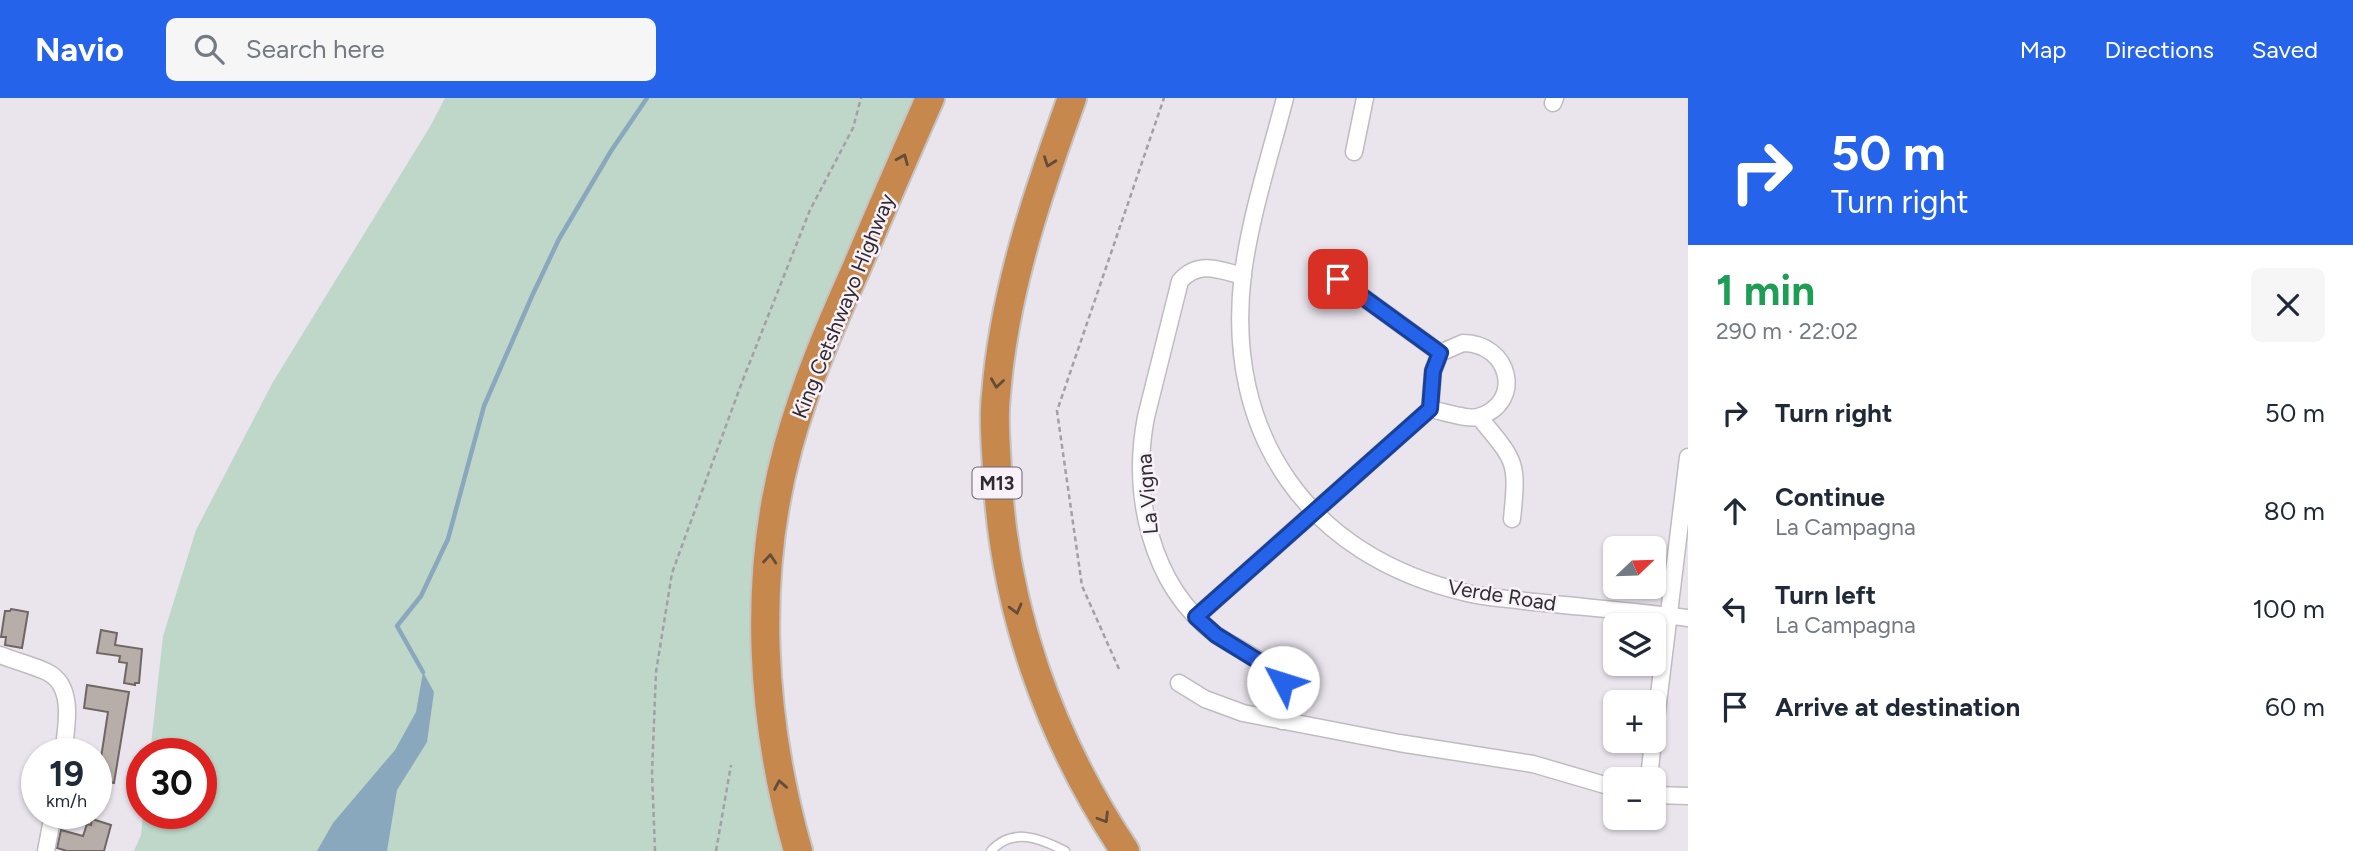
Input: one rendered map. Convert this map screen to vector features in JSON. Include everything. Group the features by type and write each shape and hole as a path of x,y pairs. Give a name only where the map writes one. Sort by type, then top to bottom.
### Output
{"highway":[{"name":"King Cetshwayo Highway","path":"798,851 783,799 768,698 765,624 772,530 779,489 787,449 805,390 930,98"},
{"name":"M13","path":"1072,98 1037,197 1007,314 996,395 1000,521 1014,602 1050,712 1082,780 1125,851"}],"street":[{"name":"Verde Road","path":"1284,98 1249,235 1243,276 1241,328 1246,383 1251,405 1278,468 1315,511 1356,548 1409,577 1469,594 1688,618"},
{"path":"1354,152 1365,98"},
{"name":"La Vigna","path":"1243,276 1198,268 1180,281 1143,433 1141,472 1152,545 1160,563 1196,617 1216,635 1283,682 1286,697 1282,721"},
{"path":"1338,279 1440,353"},
{"path":"1196,617 1430,409 1433,371 1440,353 1463,343 1474,343 1489,349 1502,363 1507,377 1503,396 1499,404 1479,417 1471,418 1430,409"},
{"path":"1479,417 1513,463 1515,483 1512,519"},
{"path":"1659,690 1688,457"},
{"path":"0,654 47,672 62,686 67,721 65,738"},
{"path":"1179,683 1223,707 1399,743 1533,764 1603,784"},
{"path":"1666,795 1688,796"},
{"path":"46,851 50,829"}],"lane":[{"path":"991,851 1018,834 1050,843 1065,851"}],"path":[{"path":"655,851 652,773 656,671 672,573 810,210 853,128 861,98"},
{"path":"1119,669 1082,586 1057,411 1164,98"},
{"path":"716,851 731,765"}],"green space":[{"path":"445,98 930,98 833,320 769,562 798,851 134,851 142,829 217,829 217,738 152,738 163,636 196,530 273,382"}],"water":[{"path":"423,672 434,692 427,742 397,790 387,851 317,851 333,823 395,750 416,712"}],"building":[{"path":"11,609 28,612 22,648 5,645 6,637 1,637 5,611"},
{"path":"101,630 117,633 115,645 142,649 139,683 124,683 127,663 119,662 120,656 97,653"},
{"path":"87,685 129,692 114,783 112,738 104,738 108,712 84,708"},
{"path":"85,829 110,829 104,851 67,851 57,848 61,830 83,836"}],"waterway":[{"path":"423,672 397,626 421,596 448,539 484,406 532,296 559,239 611,151 647,98"}],"route":[{"path":"1283,682 1268,667 1216,635 1196,617 1430,409 1433,371 1440,353 1338,279"}]}
